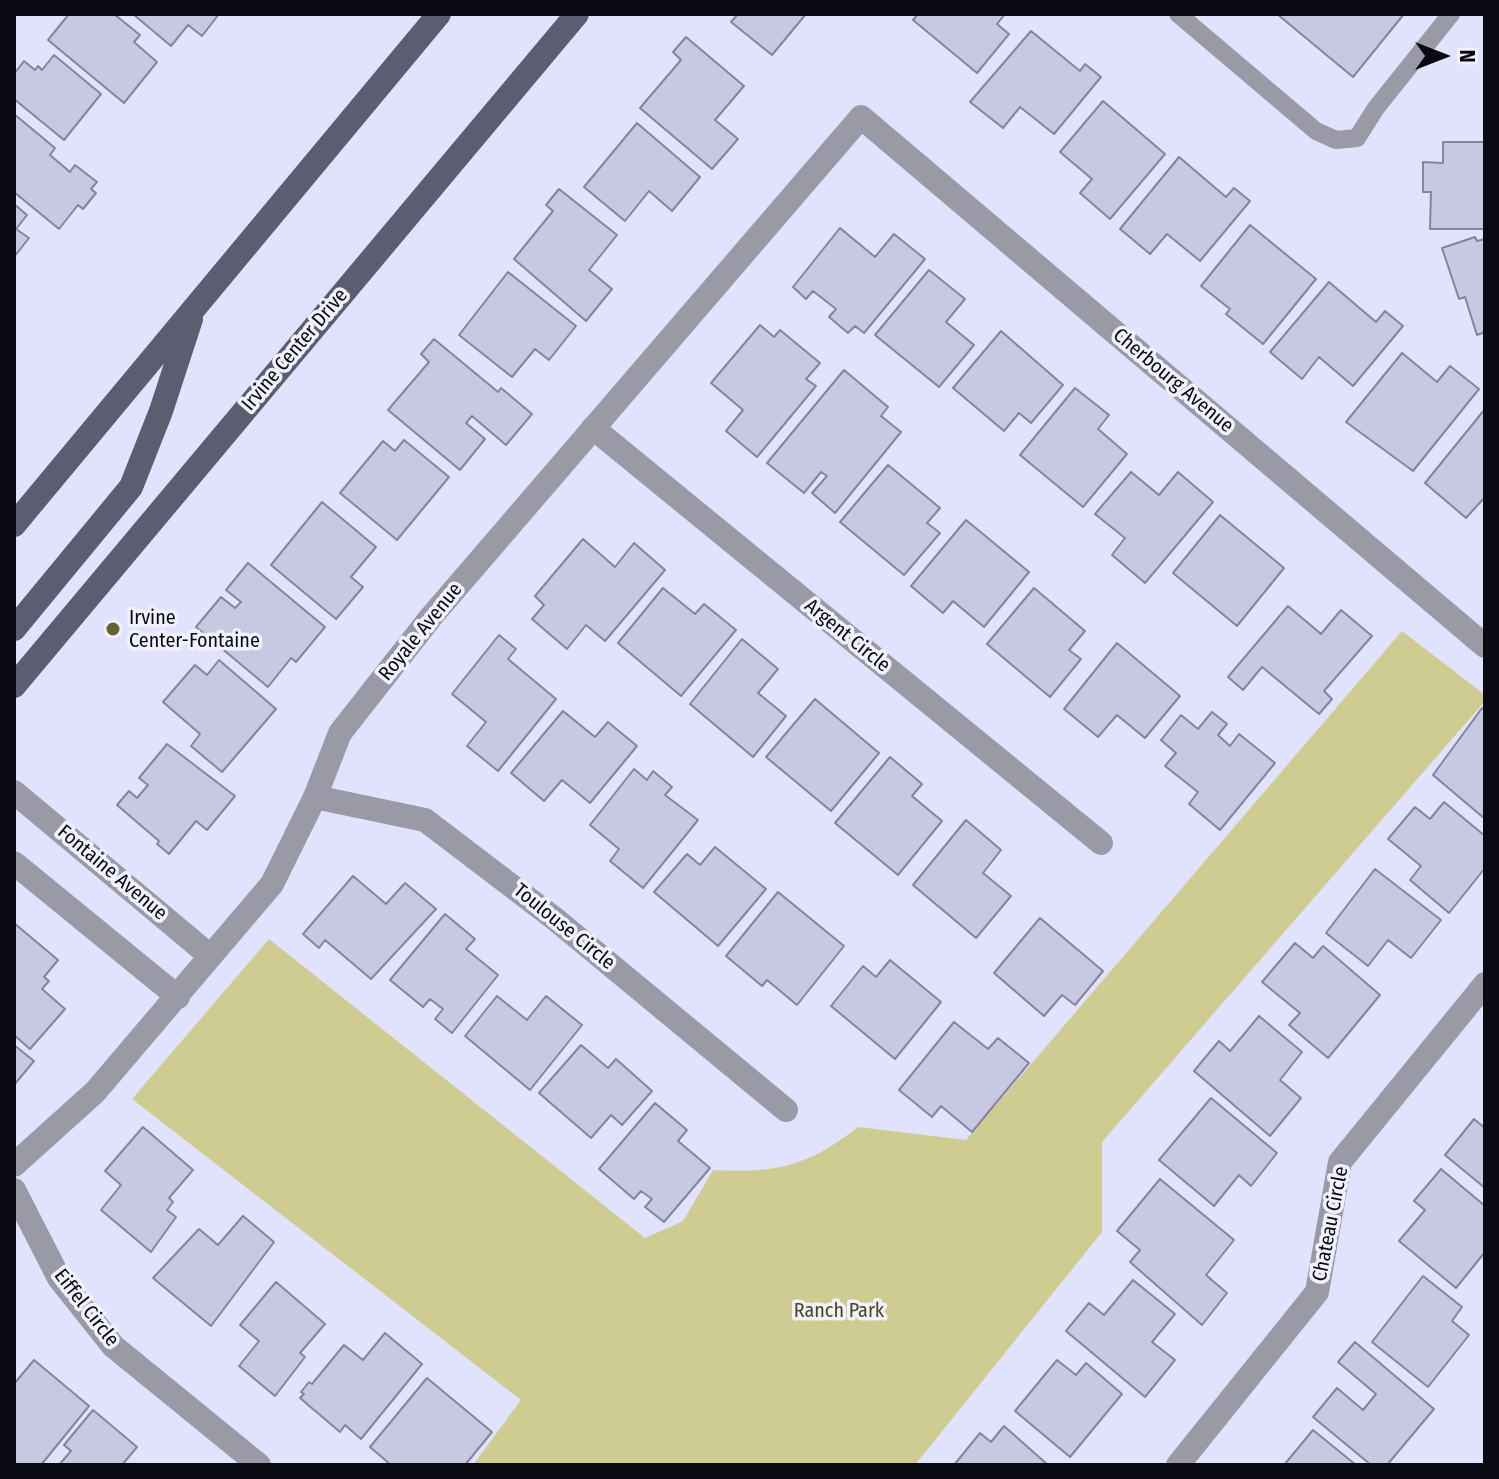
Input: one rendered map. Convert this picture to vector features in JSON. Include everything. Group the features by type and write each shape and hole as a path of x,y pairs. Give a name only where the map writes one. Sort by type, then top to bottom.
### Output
{"main road":[{"path":"14,525 439,14"},
{"name":"Irvine Center Drive","path":"14,686 577,14"},
{"path":"14,629 131,487 161,411 195,305"}],"street":[{"name":"Royale Avenue","path":"14,1165 95,1092 272,884 315,797 340,733 431,617 861,117"},
{"name":"Cherbourg Avenue","path":"861,117 1485,646"},
{"name":"Argent Circle","path":"593,428 1101,843"},
{"name":"Fontaine Avenue","path":"14,792 209,955"},
{"name":"Toulouse Circle","path":"315,797 425,820 555,919 786,1110"},
{"path":"14,863 178,997"},
{"name":"Chateau Circle","path":"1178,1465 1317,1292 1340,1162 1485,984"},
{"name":"Eiffel Circle","path":"14,1190 59,1278 113,1346 259,1465"}],"lane":[{"path":"1178,14 1316,131 1336,140 1349,140 1357,138 1376,108 1451,14"}],"green space":[{"name":"Ranch Park","path":"1402,631 1485,695 1485,701 1102,1142 1102,1232 915,1465 473,1465 521,1400 132,1099 269,939 645,1238 683,1221 713,1170 755,1170 790,1165 823,1151 858,1127 966,1140"}],"building":[{"path":"69,14 114,14 140,35 134,42 157,62 124,103 48,40"},
{"path":"133,14 219,14 202,36 188,25 171,46"},
{"path":"738,14 806,14 772,55 731,22"},
{"path":"918,14 1005,14 997,24 1009,34 977,73 913,20"},
{"path":"1277,14 1404,14 1353,77"},
{"path":"1031,31 1080,71 1085,64 1101,77 1054,134 1020,107 1003,128 970,102"},
{"path":"686,37 744,86 715,120 738,139 712,169 640,108 681,60 673,52"},
{"path":"54,55 101,94 64,140 14,99 14,74 24,61 35,70 38,66 42,70"},
{"path":"1103,101 1165,154 1110,219 1080,193 1092,179 1060,152"},
{"path":"14,114 55,148 50,155 70,172 75,165 97,182 91,189 96,193 83,209 78,205 59,229 14,192"},
{"path":"637,123 700,177 672,211 649,191 625,221 584,187"},
{"path":"1443,142 1485,142 1485,229 1430,229 1431,192 1423,192 1423,162 1443,163"},
{"path":"1179,157 1226,197 1234,188 1250,201 1200,261 1167,234 1150,254 1120,229"},
{"path":"559,189 617,235 589,270 612,289 586,321 514,259 553,211 546,205"},
{"path":"14,204 27,215 16,229 29,238 14,257"},
{"path":"1250,225 1316,279 1263,344 1226,314 1230,309 1201,286"},
{"path":"840,228 875,257 894,234 925,259 864,333 855,326 848,333 829,317 836,309 813,291 806,299 793,287"},
{"path":"1475,237 1477,241 1485,239 1485,332 1477,335 1465,297 1459,299 1442,248"},
{"path":"929,270 965,299 946,322 974,345 939,387 875,335"},
{"path":"508,272 576,326 549,360 535,349 512,377 459,335"},
{"path":"1329,282 1376,322 1385,311 1403,326 1353,386 1319,357 1302,379 1270,352"},
{"path":"760,325 774,337 780,330 820,363 806,379 816,386 757,457 726,431 743,410 711,383"},
{"path":"1001,331 1063,385 1031,423 1019,413 1004,431 953,388"},
{"path":"434,339 498,392 501,388 532,414 506,445 472,416 466,423 485,439 460,470 388,410 429,362 421,354"},
{"path":"1402,353 1437,382 1450,366 1479,389 1413,471 1346,422"},
{"path":"844,370 888,407 881,416 901,432 835,513 812,493 827,476 821,472 804,493 767,463"},
{"path":"1075,388 1109,415 1098,429 1127,454 1083,507 1020,455"},
{"path":"1485,409 1485,497 1466,518 1425,483"},
{"path":"404,440 449,477 397,540 340,493 383,441 395,451"},
{"path":"888,465 940,508 927,523 940,533 904,575 840,522"},
{"path":"1131,472 1159,495 1178,472 1213,502 1145,583 1112,555 1125,538 1095,514"},
{"path":"322,502 376,547 351,577 363,587 336,619 271,565"},
{"path":"1220,515 1284,568 1237,626 1173,573"},
{"path":"966,520 1029,572 984,627 953,601 943,613 911,586"},
{"path":"583,539 615,567 634,543 665,570 605,641 586,625 567,649 532,619 544,605 535,596"},
{"path":"248,563 325,627 296,662 291,658 268,687 196,627 221,597 235,608 241,602 226,590"},
{"path":"663,588 695,614 704,604 736,630 681,696 618,643"},
{"path":"1034,588 1085,631 1069,650 1081,659 1050,697 987,644"},
{"path":"1288,606 1321,634 1341,610 1372,636 1324,691 1332,699 1319,714 1262,667 1243,690 1228,677"},
{"path":"499,635 516,649 508,659 556,699 498,771 467,746 486,722 452,694"},
{"path":"742,639 778,669 758,693 786,716 753,757 690,704"},
{"path":"1117,643 1180,696 1145,738 1117,715 1098,737 1064,709"},
{"path":"219,660 276,709 222,772 191,746 200,734 163,702 195,665 207,675"},
{"path":"815,699 879,753 831,811 766,757"},
{"path":"1482,708 1485,710 1485,819 1433,775"},
{"path":"563,711 595,737 608,722 637,746 590,803 562,780 544,801 511,773"},
{"path":"1212,712 1227,724 1218,735 1230,746 1239,734 1275,763 1220,830 1189,804 1198,792 1165,766 1176,753 1161,740 1181,715 1198,729"},
{"path":"167,744 235,796 207,830 196,821 169,854 157,844 159,841 117,805 129,791 137,798 148,785 139,778"},
{"path":"890,757 922,784 912,796 942,821 898,875 835,823"},
{"path":"634,769 647,780 653,771 672,787 665,795 698,820 643,888 610,861 619,849 590,825"},
{"path":"1444,802 1485,836 1485,868 1449,913 1410,880 1421,866 1388,839 1415,807 1430,819"},
{"path":"966,820 1001,850 983,873 1011,896 976,938 913,885"},
{"path":"715,847 766,889 718,946 654,892 687,854 700,865"},
{"path":"1375,869 1441,920 1411,958 1388,940 1368,966 1326,933"},
{"path":"353,876 386,904 405,883 436,909 371,979 325,940 319,948 303,934"},
{"path":"778,892 844,946 797,1005 767,980 762,986 726,956"},
{"path":"445,914 475,939 466,949 498,975 452,1033 435,1019 443,1009 430,999 423,1007 390,980"},
{"path":"1040,918 1103,971 1075,1005 1062,995 1044,1016 994,973"},
{"path":"14,923 58,960 44,977 49,981 42,989 65,1009 30,1049 14,1035"},
{"path":"1295,943 1313,958 1323,946 1380,995 1328,1058 1289,1025 1300,1013 1262,982"},
{"path":"890,960 941,1002 895,1059 831,1006 863,966 876,977"},
{"path":"497,996 527,1020 546,996 582,1025 530,1090 465,1036"},
{"path":"1259,1016 1302,1052 1280,1080 1301,1098 1270,1136 1194,1071 1219,1041 1230,1051"},
{"path":"954,1022 988,1049 998,1038 1029,1063 972,1132 941,1106 932,1117 899,1090"},
{"path":"14,1045 34,1061 14,1085"},
{"path":"581,1045 608,1068 616,1059 652,1091 622,1125 611,1115 591,1138 539,1093"},
{"path":"1211,1098 1277,1153 1251,1186 1239,1175 1214,1206 1159,1160"},
{"path":"655,1103 687,1130 678,1141 710,1168 664,1222 645,1207 652,1199 641,1191 634,1199 599,1169"},
{"path":"1474,1119 1485,1128 1485,1188 1445,1155"},
{"path":"143,1127 193,1170 169,1198 173,1202 167,1210 176,1217 151,1252 101,1210 121,1185 105,1171"},
{"path":"1441,1169 1485,1206 1485,1252 1456,1288 1399,1241 1425,1210 1414,1201"},
{"path":"1160,1179 1234,1240 1206,1275 1227,1293 1202,1325 1130,1262 1140,1250 1117,1231"},
{"path":"243,1216 274,1242 211,1326 153,1278 199,1229 218,1245"},
{"path":"1423,1276 1462,1307 1452,1321 1469,1335 1428,1387 1372,1342"},
{"path":"1133,1280 1175,1314 1152,1342 1175,1360 1145,1397 1066,1331 1089,1303 1104,1315"},
{"path":"276,1282 325,1324 300,1353 305,1357 275,1396 239,1366 259,1341 240,1325"},
{"path":"385,1333 422,1364 361,1439 345,1425 340,1432 300,1398 304,1394 301,1392 309,1382 312,1384 344,1345 363,1360"},
{"path":"1355,1342 1434,1409 1387,1465 1371,1465 1313,1417 1337,1388 1363,1410 1376,1394 1338,1362"},
{"path":"34,1360 89,1406 41,1465 14,1465 14,1384"},
{"path":"1057,1360 1076,1375 1086,1363 1122,1394 1070,1457 1015,1411"},
{"path":"427,1378 492,1432 465,1465 391,1465 370,1447"},
{"path":"93,1410 137,1447 122,1465 59,1465 71,1451 64,1445"},
{"path":"1004,1426 1048,1465 954,1465 980,1433 991,1442"},
{"path":"1313,1430 1356,1465 1284,1465"}],"place":[{"name":"Irvine Center-Fontaine","path":"113,629"}]}
